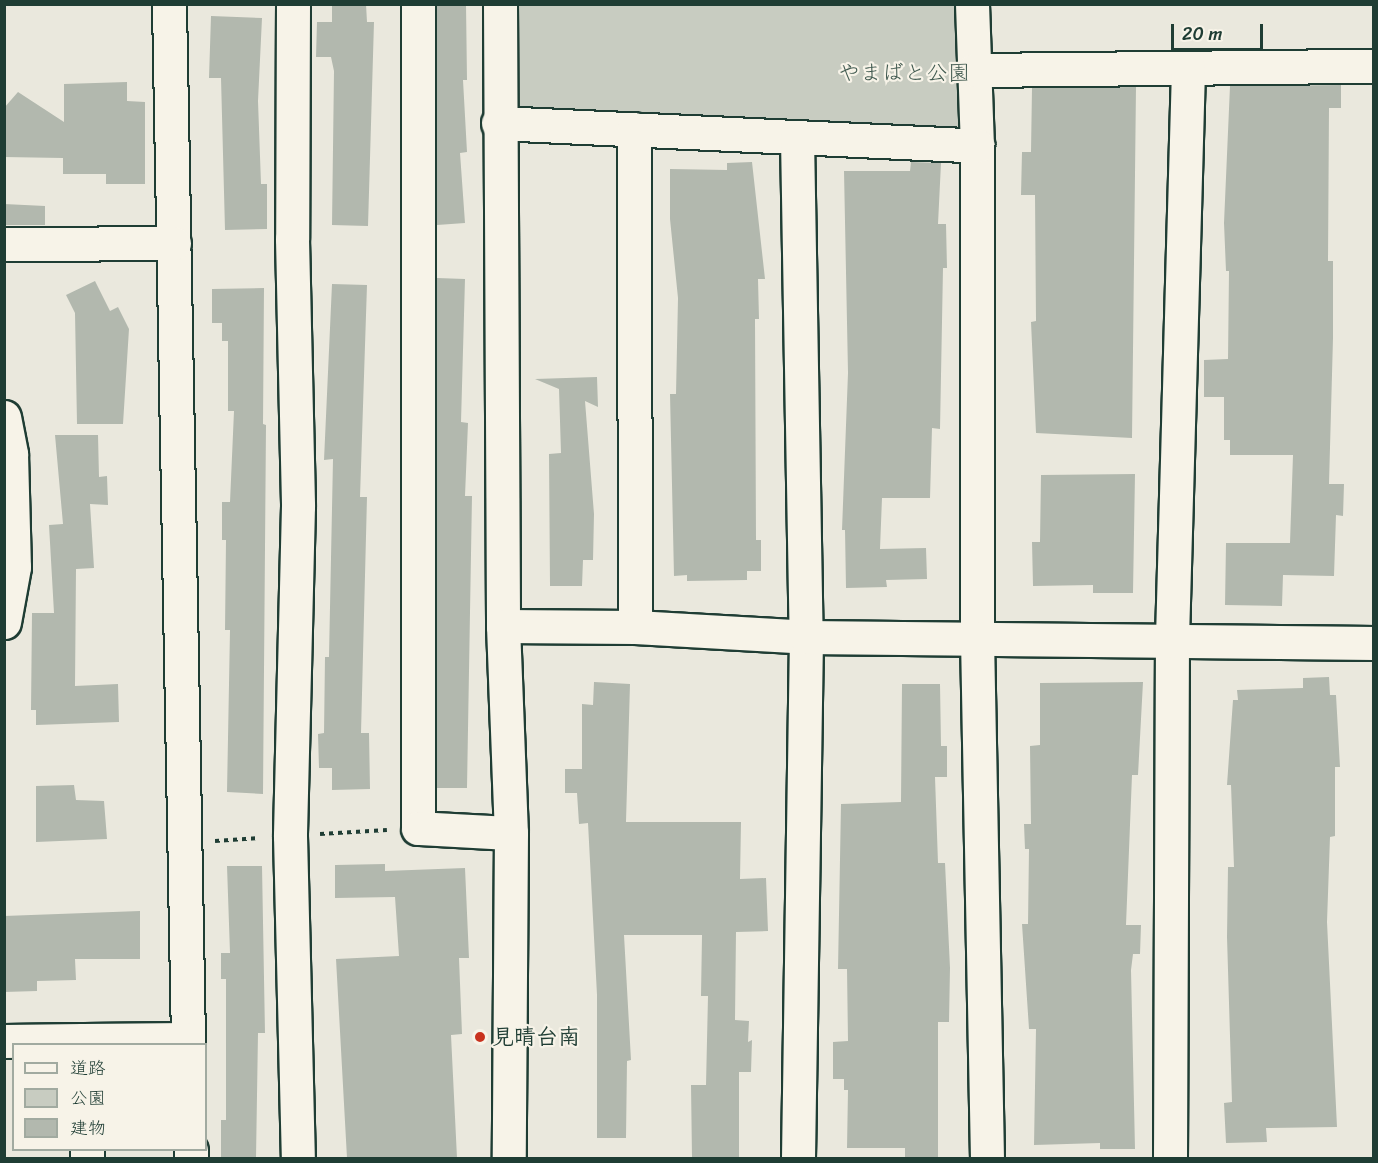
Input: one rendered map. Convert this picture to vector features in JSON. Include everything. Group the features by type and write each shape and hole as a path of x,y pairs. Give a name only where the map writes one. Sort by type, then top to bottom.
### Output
{"street":[{"path":"4,1041 187,1042 169,4"},
{"path":"293,4 292,239 298,506 290,836 298,1158"},
{"path":"418,4 418,828 511,834"},
{"path":"500,4 498,123 503,626 511,834 508,1158"},
{"path":"972,4 977,146 977,638 987,1158"},
{"path":"974,70 1374,66"},
{"path":"1170,1158 1172,638 1188,68"},
{"path":"498,123 977,146"},
{"path":"634,129 635,627"},
{"path":"797,138 806,637 798,1158"},
{"path":"4,244 174,243"},
{"path":"4,417 11,454 14,567 4,622"},
{"path":"503,626 635,627 806,637 1172,638 1374,643"}],"green space":[{"name":"やまばと公園","path":"500,5 972,5 977,146 498,123"}],"building":[{"path":"332,4 366,4 367,22 374,22 368,226 332,225 334,71 331,57 316,57 317,22 332,22"},
{"path":"437,4 466,4 467,80 463,80 467,152 460,153 465,223 437,225"},
{"path":"211,16 262,18 258,101 261,184 267,184 267,229 225,230 221,78 209,78"},
{"path":"127,82 127,101 145,102 145,184 106,184 106,174 63,174 63,158 4,157 4,108 18,92 64,122 64,84"},
{"path":"1341,85 1341,108 1329,108 1328,261 1333,261 1333,338 1329,484 1344,484 1343,516 1336,515 1334,576 1283,575 1282,606 1225,605 1226,543 1290,543 1293,455 1230,455 1230,440 1224,440 1224,397 1204,397 1204,360 1228,359 1229,271 1226,271 1224,223 1230,86"},
{"path":"1136,87 1132,438 1036,433 1031,322 1036,321 1035,195 1021,195 1022,152 1031,152 1032,88"},
{"path":"752,162 765,279 758,279 759,319 755,319 756,540 761,540 761,571 747,571 747,580 687,581 687,575 674,576 670,394 676,394 678,298 670,219 670,169 727,170 727,163"},
{"path":"911,162 941,163 938,224 946,224 947,268 943,268 940,429 932,428 930,498 882,498 880,549 926,548 927,579 886,580 887,587 846,588 845,530 842,530 848,373 844,171 910,171"},
{"path":"4,204 45,206 45,225 4,225"},
{"path":"437,278 465,279 461,422 468,423 465,496 472,496 467,788 437,788"},
{"path":"95,281 110,311 118,307 129,329 123,424 77,424 75,313 66,295"},
{"path":"332,284 367,285 360,497 367,497 361,733 369,733 370,789 332,790 332,768 319,768 318,734 324,733 325,657 329,657 333,459 324,460"},
{"path":"264,288 263,424 266,425 263,794 227,792 230,630 225,630 226,540 222,540 222,502 230,502 234,411 228,411 228,341 222,341 222,323 212,323 212,289"},
{"path":"597,377 598,407 585,401 594,514 593,560 583,560 582,586 550,586 549,454 561,453 559,389 535,379"},
{"path":"55,435 98,435 99,477 107,476 108,505 90,504 94,568 76,569 75,686 118,684 119,722 36,725 36,710 31,710 32,613 54,613 49,525 63,524"},
{"path":"1135,474 1133,593 1093,593 1093,585 1033,586 1032,542 1040,542 1041,475"},
{"path":"1329,677 1330,695 1336,695 1340,767 1335,767 1335,836 1330,837 1327,922 1337,1127 1266,1128 1267,1142 1226,1143 1224,1103 1232,1102 1227,937 1228,867 1234,867 1231,785 1227,785 1233,700 1238,700 1237,690 1303,688 1303,678"},
{"path":"594,682 630,684 626,822 741,822 740,879 766,878 768,931 736,932 735,1020 749,1021 748,1042 752,1040 751,1072 739,1072 739,1158 692,1158 691,1085 706,1085 708,996 701,996 702,935 624,935 631,1060 627,1061 626,1138 597,1138 597,995 588,823 579,824 577,793 565,793 565,769 582,769 582,704 593,705"},
{"path":"1143,682 1138,775 1132,775 1126,925 1141,925 1140,954 1133,954 1131,970 1135,1149 1100,1149 1100,1143 1034,1145 1036,1029 1029,1029 1022,924 1028,924 1029,849 1025,849 1024,824 1031,824 1030,746 1040,745 1040,683"},
{"path":"902,684 940,684 941,746 947,746 947,777 935,777 938,863 945,863 950,968 949,1022 938,1022 938,1158 905,1158 905,1148 847,1148 848,1090 844,1090 844,1079 833,1079 833,1042 848,1041 847,969 838,969 841,804 901,802"},
{"path":"74,785 76,800 104,801 107,839 36,842 36,786"},
{"path":"385,864 385,871 465,868 469,958 459,958 462,1034 451,1035 457,1158 347,1158 336,959 399,956 395,897 335,898 335,865"},
{"path":"227,866 262,866 265,1033 258,1033 256,1158 221,1158 221,1120 226,1120 226,979 221,979 221,953 230,953"},
{"path":"140,911 140,959 75,959 76,980 37,981 37,991 4,992 4,916"}],"place":[{"name":"見晴台南","path":"480,1037"}]}
